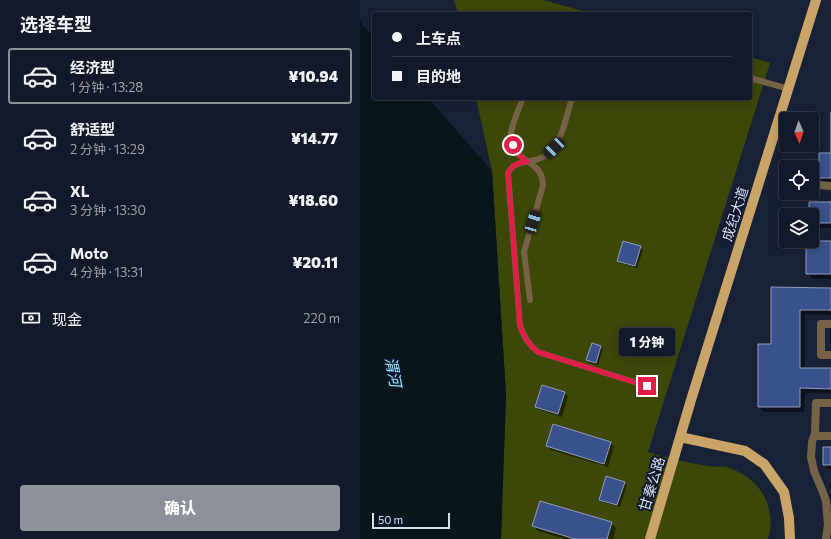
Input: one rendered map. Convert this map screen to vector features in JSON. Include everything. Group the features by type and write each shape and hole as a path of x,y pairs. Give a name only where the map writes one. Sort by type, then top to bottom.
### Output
{"main road":[{"name":"成纪大道","path":"680,437 816,0"},
{"name":"甘秦公路","path":"650,539 680,437"},
{"path":"680,437 745,451 764,464 784,492 789,518 790,539"}],"street":[{"path":"819,185 831,186"},
{"path":"831,324 821,324 821,354 831,355"},
{"path":"826,539 828,525 826,501 814,471 811,457 812,442 816,433 816,403 831,403"},
{"path":"814,436 831,436"}],"lane":[{"path":"752,79 789,89"},
{"path":"522,100 511,134 513,145 519,155 539,171 543,185 524,252 530,300"},
{"path":"571,100 559,139 554,148 537,160 514,165 508,173 520,326 523,336 529,345 538,352 647,386"}],"green space":[{"path":"454,0 543,0 587,12 457,12"},
{"path":"752,58 770,63 648,452 693,463 727,467 752,480 761,491 767,503 770,521 768,539 501,539 506,395 492,171 476,100 752,100"}],"water":[{"name":"渭河","path":"360,18 361,23 372,35 372,100 430,100 492,171 506,395 501,539 360,539"}],"building":[{"path":"819,153 831,153 831,178 819,178"},
{"path":"809,202 831,202 831,223 819,223 819,208 809,208"},
{"path":"623,241 641,246 635,266 617,261"},
{"path":"819,241 831,241 831,274 806,274 806,248 819,248"},
{"path":"771,287 831,288 831,310 800,310 800,368 831,368 831,389 800,388 800,407 758,407 758,344 771,344"},
{"path":"592,343 601,346 596,363 586,360"},
{"path":"542,385 565,392 558,414 535,407"},
{"path":"553,424 611,442 604,464 546,446"},
{"path":"823,447 831,447 831,465 823,465"},
{"path":"606,476 625,482 617,505 599,500"},
{"path":"540,501 612,522 607,539 575,539 532,526"}],"route":[{"path":"513,145 519,155 527,162 514,165 508,173 520,326 523,336 529,345 538,352 647,386"}]}
